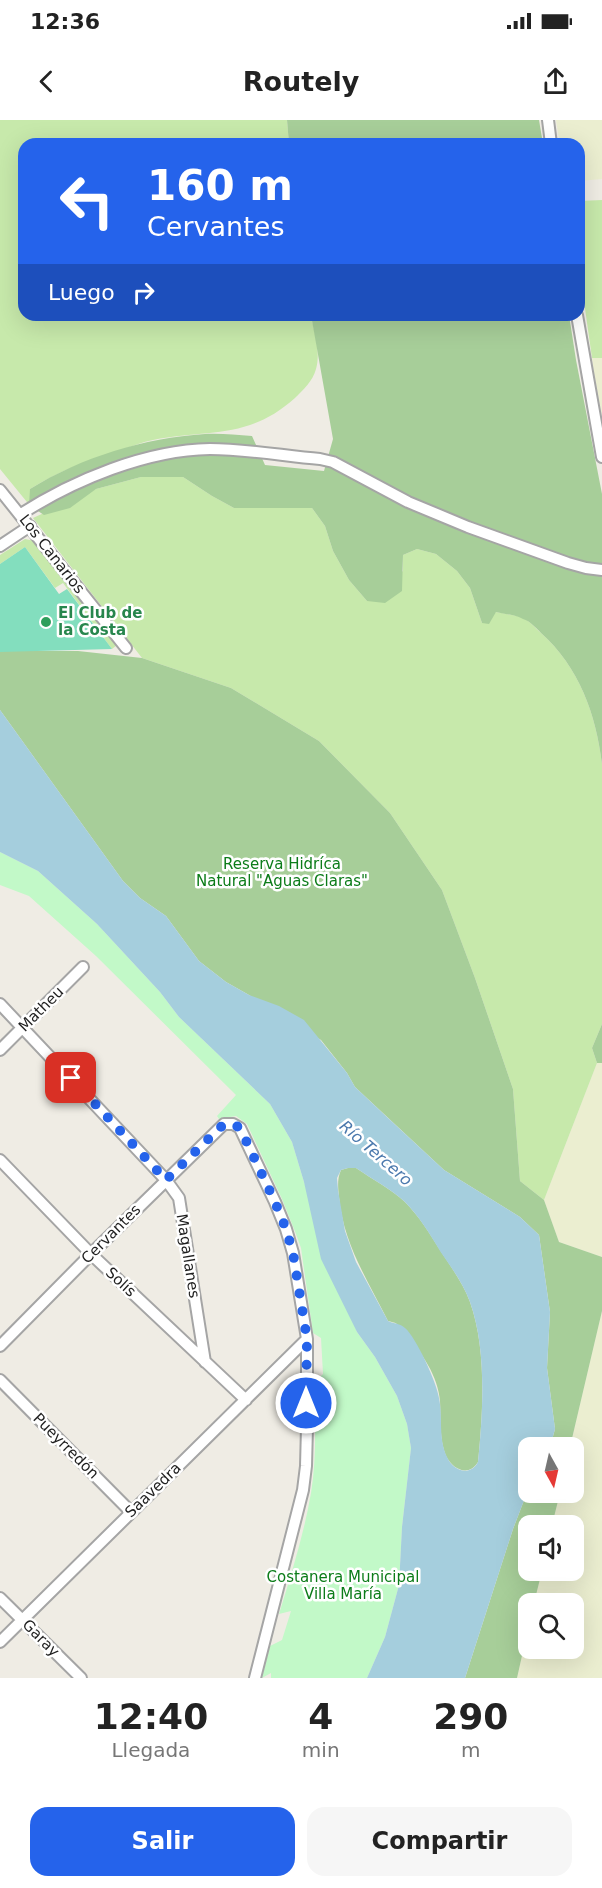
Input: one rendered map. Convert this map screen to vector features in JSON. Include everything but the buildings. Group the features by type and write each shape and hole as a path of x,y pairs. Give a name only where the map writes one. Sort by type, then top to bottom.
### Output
{"street":[{"path":"548,120 550,138"},
{"path":"578,321 602,456"},
{"path":"21,514 54,494 94,476 175,453 211,449 320,459 333,462 408,502 468,527 568,563 602,570"},
{"name":"Los Canarios","path":"0,490 126,648"},
{"path":"0,546 30,526"},
{"name":"Matheu","path":"0,1050 83,968"},
{"name":"Magallanes","path":"0,1004 166,1180 179,1198 205,1362"},
{"name":"Cervantes","path":"0,1346 224,1124 233,1124 240,1128 286,1229 293,1253 307,1339"},
{"name":"Solís","path":"0,1160 91,1254 246,1400"},
{"path":"255,1678 303,1490 306,1447 307,1339"},
{"name":"Saavedra","path":"0,1642 307,1339"},
{"name":"Pueyrredón","path":"0,1380 131,1512"},
{"name":"Garay","path":"0,1598 81,1678"}],"green space":[{"path":"0,120 287,120 288,138 18,138 18,321 312,321 318,356 313,377 304,388 295,398 261,421 227,431 149,441 75,466 30,489 31,507 0,469"},
{"path":"287,120 539,120 542,138 288,138"},
{"path":"556,120 602,120 602,179 585,180 585,138 559,138"},
{"path":"602,200 602,358 592,358 585,308 585,201"},
{"path":"312,321 570,321 602,494 602,764 590,710 566,661 554,646 526,620 496,612 489,624 482,623 470,588 457,571 436,554 417,549 403,555 402,591 385,603 367,601 349,580 333,551 325,526 312,508 234,508 183,477 141,477 96,489 70,508 44,515 29,505 30,489 71,467 114,451 159,440 211,434 252,436 265,465 324,471 333,439"},
{"path":"592,358 602,358 602,415 594,373"},
{"path":"141,477 183,477 234,508 312,508 325,526 333,551 349,580 367,601 403,571 403,555 417,549 436,554 457,571 470,588 482,623 496,612 526,619 566,661 584,692 595,727 602,764 602,1024 592,1048 597,1063 544,1200 520,1181 513,1089 442,890 390,813 319,741 231,688 142,658 33,518 96,489"},
{"path":"25,539 35,541 117,645 112,649 63,583 55,588 25,547 0,564 0,555"},
{"name":"El Club de la Costa","path":"25,547 59,594 67,589 112,649 0,652 0,564"},
{"name":"Reserva Hidríca Natural \"Aguas Claras\"","path":"0,651 78,651 142,658 231,688 319,741 390,813 442,890 475,978 513,1089 520,1181 544,1200 559,1242 602,1257 602,1311 572,1437 553,1437 555,1429 547,1368 550,1312 539,1235 520,1217 444,1170 355,1087 321,1040 226,982 199,961 166,916 140,898 123,881 0,710"},
{"name":"Costanera Municipal Villa María","path":"0,852 38,871 97,924 160,992 179,1017 270,1104 292,1142 357,1332 375,1357 397,1396 407,1424 411,1448 402,1527 399,1585 385,1637 367,1678 271,1678 271,1673 262,1678 270,1646 282,1640 291,1611 279,1614 301,1539 311,1493 315,1452 314,1383 323,1374 321,1338 313,1333 301,1248 282,1199 247,1124 236,1116 219,1119 217,1116 236,1095 96,956 29,896 0,885"},
{"path":"602,1024 602,1063 597,1063 592,1048"},
{"path":"597,1063 602,1063 602,1257 559,1242 544,1200"},
{"path":"356,1168 394,1193 410,1207 456,1275 470,1302 479,1340 482,1381 478,1462 470,1469 457,1468 446,1456 441,1436 439,1392 433,1374 401,1328 396,1323 388,1321 351,1246 341,1214 338,1186 341,1170"},
{"path":"602,1311 602,1678 517,1678 521,1659 584,1659 584,1593 536,1593 540,1581 584,1581 584,1515 554,1515 558,1503 584,1503 584,1437 572,1437"},
{"path":"523,1503 558,1503 554,1515 518,1515"},
{"path":"518,1516 518,1581 540,1581 536,1593 518,1593 518,1659 521,1659 517,1678 465,1678"}],"water":[{"name":"Río Tercero","path":"0,710 123,881 140,898 166,916 199,961 226,982 249,995 279,1006 304,1020 347,1073 355,1087 444,1170 520,1217 539,1235 550,1312 547,1368 555,1429 553,1437 518,1437 518,1503 523,1503 465,1678 367,1678 385,1637 399,1585 402,1527 411,1448 407,1424 397,1396 375,1357 357,1332 321,1259 304,1182 292,1142 270,1104 179,1017 160,992 97,924 38,871 0,852","holes":["356,1168 394,1193 410,1207 424,1225 464,1288 470,1302 479,1340 482,1381 478,1462 471,1470 457,1469 447,1457 444,1450 439,1398 425,1361 410,1333 401,1325 388,1321 356,1262 345,1231 337,1178 341,1170"]}],"place":[{"name":"El Club de la Costa","path":"46,622"}],"route":[{"path":"71,1078 166,1180 224,1124 233,1124 240,1128 275,1202 293,1253 307,1339 306,1403"}]}
